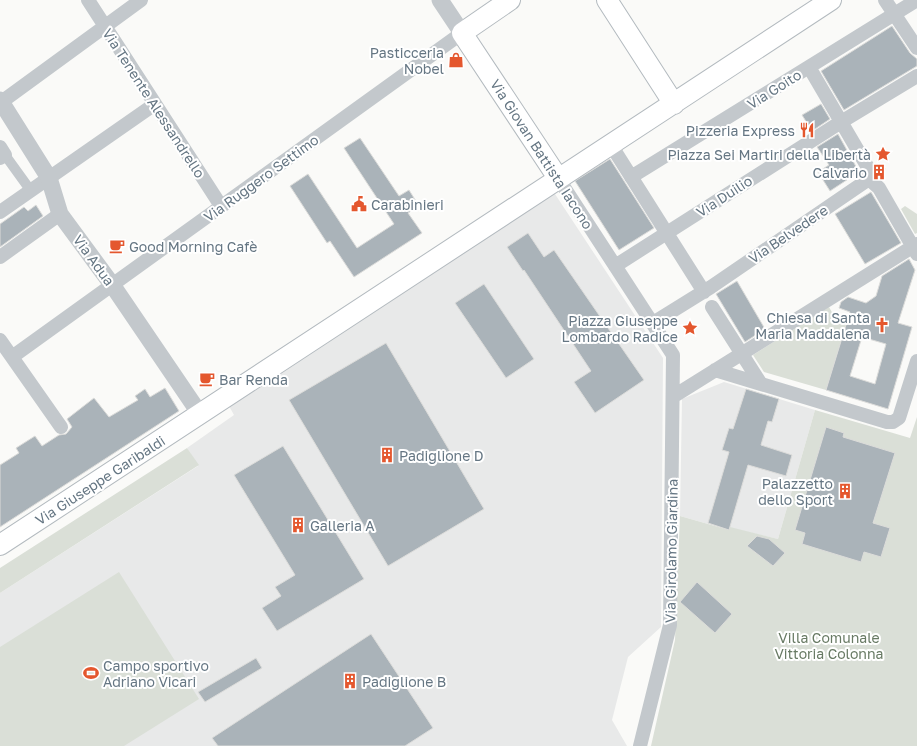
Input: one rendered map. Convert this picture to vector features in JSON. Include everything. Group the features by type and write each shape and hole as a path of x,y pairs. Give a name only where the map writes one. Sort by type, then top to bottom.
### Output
{"main road":[{"name":"Via Ruggero Settimo","path":"462,33 510,0"},
{"path":"607,0 674,104 821,3"},
{"name":"Via Giovan Battista Iacono","path":"462,33 558,178"},
{"name":"Via Giuseppe Garibaldi","path":"0,545 558,178 674,104"}],"street":[{"name":"Via Tenente Alessandrello","path":"88,0 220,206"},
{"path":"0,102 141,0"},
{"name":"Via Giovan Battista Iacono","path":"440,0 462,33"},
{"path":"885,0 917,48"},
{"name":"Via Goito","path":"631,177 916,2"},
{"name":"Via Ruggero Settimo","path":"12,357 113,286 220,206 462,33"},
{"path":"674,398 715,370 745,355 913,249 880,188 867,180 867,166 838,121 809,67"},
{"name":"Via Duilio","path":"615,266 838,121 917,76"},
{"name":"Via Adua","path":"0,102 49,178 60,214 113,286 200,414"},
{"path":"0,212 155,104"},
{"path":"611,145 694,276 707,290"},
{"path":"2,153 31,190"},
{"name":"Via Giovan Battista Iacono","path":"558,178 653,323"},
{"name":"Via Belvedere","path":"653,323 707,290 867,180"},
{"path":"0,257 60,214"},
{"path":"712,307 745,355 761,384"},
{"name":"Via Girolamo Giardina","path":"640,746 670,625 674,398 673,355 653,323"},
{"path":"0,340 61,427"},
{"path":"715,370 892,422 897,420 900,415 917,361"}],"shaded area":[{"path":"553,191 663,358 661,627 628,657 612,720 627,746 0,746 0,593 198,466 187,448 234,415 229,406 431,275"},
{"path":"724,382 815,410 778,539 730,528 729,530 680,516 682,399"}],"green space":[{"path":"905,206 917,214 917,233 915,234 901,209"},
{"path":"829,307 834,316 847,321 826,390 764,372 753,355"},
{"name":"Villa Comunale Vittoria Colonna","path":"815,410 910,438 917,417 917,746 651,746 675,640 680,516 729,530 730,527 778,539"},
{"path":"187,448 199,465 0,593 0,568"},
{"name":"Campo sportivo Adriano Vicari","path":"119,572 199,699 124,746 0,746 0,647"}],"building":[{"path":"892,26 910,53 917,59 917,66 844,110 821,71"},
{"path":"821,104 830,119 812,131 802,115"},
{"path":"838,134 859,172 830,191 818,172 829,165 817,147"},
{"path":"360,138 399,196 409,190 419,206 408,213 422,233 354,277 330,241 327,243 290,186 308,174 357,248 394,224 344,148"},
{"path":"610,159 654,228 619,250 575,181"},
{"name":"Calvario","path":"875,164 881,165 885,168 883,180 877,175"},
{"path":"871,192 901,243 865,264 835,214"},
{"path":"36,205 43,216 0,247 0,224 24,207 28,211"},
{"path":"528,233 544,257 554,250 644,380 595,413 574,382 591,371 507,247"},
{"path":"909,259 915,270 898,323 912,327 888,409 826,390 850,312 839,308 841,302 848,297 866,303 876,296 882,276","holes":["862,337 886,344 875,384 850,376"]},
{"path":"737,281 765,329 745,342 716,294"},
{"path":"484,284 534,359 506,378 455,303"},
{"name":"Padiglione D","path":"386,343 484,509 388,566 289,400"},
{"path":"165,388 179,411 0,527 0,465 19,453 16,448 35,436 42,446 59,435 66,434 72,427 67,419 94,398 109,417 138,400 135,396 145,389 150,397"},
{"path":"746,389 779,399 772,422 768,421 761,445 792,455 786,476 748,465 729,530 708,523 729,452 722,450 729,428 733,429"},
{"name":"Palazzetto dello Sport","path":"826,427 844,433 843,437 895,453 873,523 890,528 881,557 864,552 861,562 802,544 805,533 795,530"},
{"name":"Galleria A","path":"283,446 364,579 277,631 262,608 281,596 275,587 295,575 234,475"},
{"path":"757,536 769,539 785,553 773,566 747,546"},
{"path":"697,582 732,614 715,633 680,602"},
{"name":"Padiglione B","path":"371,634 433,728 405,746 218,746 212,738"},
{"path":"256,658 262,668 205,702 198,692"}],"place":[{"name":"Pasticceria Nobel","path":"456,60"},
{"name":"Pizzeria Express","path":"807,130"},
{"name":"Piazza Sei Martiri della Libertà","path":"883,154"},
{"name":"Calvario","path":"879,172"},
{"name":"Carabinieri","path":"359,204"},
{"name":"Good Morning Cafè","path":"117,246"},
{"name":"Chiesa di Santa Maria Maddalena","path":"882,325"},
{"name":"Piazza Giuseppe Lombardo Radice","path":"690,328"},
{"name":"Bar Renda","path":"207,379"},
{"name":"Padiglione D","path":"387,455"},
{"name":"Palazzetto dello Sport","path":"845,491"},
{"name":"Galleria A","path":"298,525"},
{"name":"Campo sportivo Adriano Vicari","path":"91,673"},
{"name":"Padiglione B","path":"350,681"}]}
